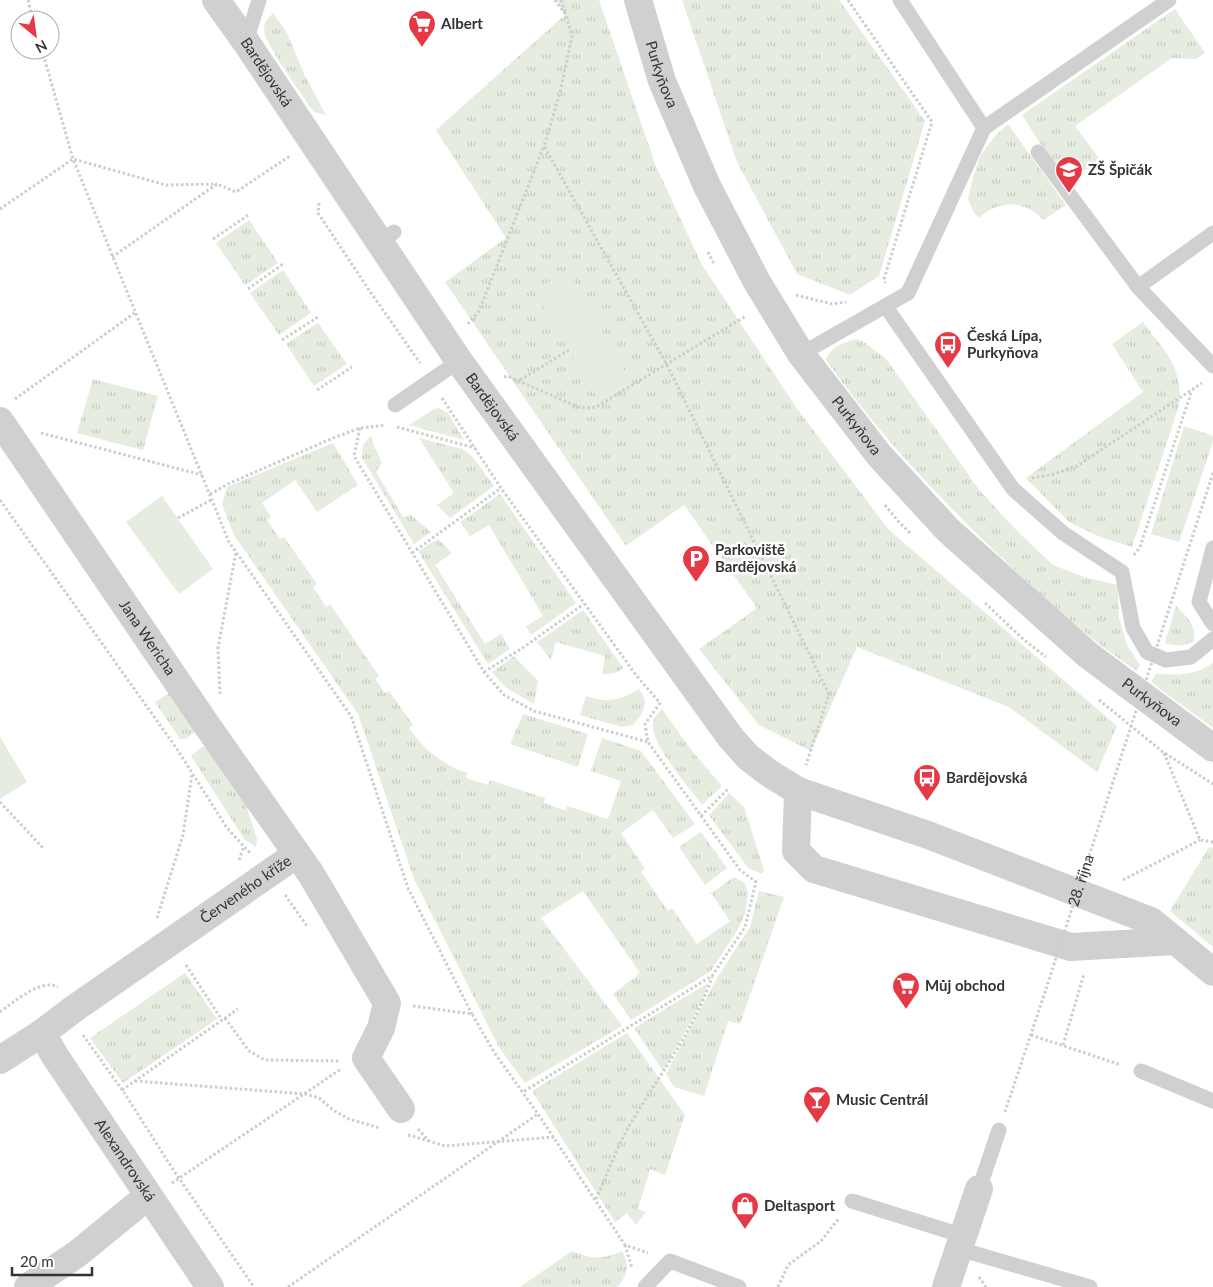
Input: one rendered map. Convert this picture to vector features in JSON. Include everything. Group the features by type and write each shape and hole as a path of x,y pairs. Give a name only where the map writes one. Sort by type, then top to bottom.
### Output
{"street":[{"name":"Bardějovská","path":"216,0 387,237 459,361 731,738 748,757 798,791 928,835 1151,921 1213,972"},
{"name":"Purkyňova","path":"638,0 662,81 706,186 757,282 801,354 879,456 948,530 1088,655 1211,746"},
{"name":"Jana Wericha","path":"4,416 208,727 297,854"},
{"path":"798,791 796,851 814,868 1071,947 1175,941"},
{"name":"Červeného kříže","path":"0,1060 42,1033 75,1008 297,854 311,874 387,1003"},
{"path":"387,1003 381,1028 359,1060 396,1124"},
{"name":"Alexandrovská","path":"42,1033 55,1056 210,1287"},
{"path":"946,1287 979,1189"},
{"path":"28,1287 77,1254 148,1196"}],"lane":[{"path":"246,42 260,0"},
{"path":"900,0 984,128"},
{"path":"801,354 908,293 984,128 1169,0"},
{"path":"1038,152 1138,287 1213,366"},
{"path":"1138,287 1213,234"},
{"path":"886,307 1013,489 1063,533 1122,572 1134,628 1147,652 1166,660 1191,657 1213,639"},
{"path":"395,405 459,361"},
{"path":"1213,548 1199,602 1213,624"},
{"path":"1141,1072 1213,1100"},
{"path":"979,1189 999,1130"},
{"path":"852,1201 961,1243 1090,1287"},
{"path":"645,1287 670,1261 739,1287"}],"path":[{"path":"555,0 566,15"},
{"path":"467,325 479,311 544,146 560,93 572,36 561,0"},
{"path":"848,0 932,122 884,279 886,307"},
{"path":"45,60 73,159 230,542 351,716 408,888 472,1014 494,1052 554,1137 625,1245 632,1266 629,1273"},
{"path":"544,146 666,365 830,694 798,791"},
{"path":"73,159 166,185 217,184 236,192 294,153"},
{"path":"0,209 73,159"},
{"path":"112,256 217,184"},
{"path":"316,196 320,204 318,212 369,290 424,368"},
{"path":"214,239 250,214"},
{"path":"248,289 284,264"},
{"path":"878,283 884,279"},
{"path":"791,294 832,304 853,300"},
{"path":"4,416 136,312"},
{"path":"501,379 508,376 520,380 578,407 596,407 746,316"},
{"path":"282,340 318,317"},
{"path":"520,380 569,350"},
{"path":"316,390 352,367"},
{"path":"1013,489 1026,478 1051,475 1077,466 1192,390 1140,547 1122,572"},
{"path":"439,393 501,488 636,675 660,704 645,724 648,742 740,870 756,882 745,927 712,976 704,999 672,1060 629,1127 595,1200"},
{"path":"4,416 203,475"},
{"path":"210,494 245,476 360,428 387,424 475,448"},
{"path":"360,428 354,456 484,672 504,696 534,711 648,742"},
{"name":"28. října","path":"999,1130 1213,473"},
{"path":"412,552 501,488"},
{"path":"178,518 212,499"},
{"path":"0,500 177,749 227,828 270,874"},
{"path":"208,727 221,710 218,648 236,551"},
{"path":"484,672 524,647 584,604"},
{"path":"1200,840 1164,752 1213,784"},
{"path":"155,924 183,835 192,773"},
{"path":"701,816 729,788"},
{"path":"0,802 43,848"},
{"path":"1114,884 1200,840 1213,842"},
{"path":"186,964 249,1051 265,1060 359,1060"},
{"path":"1063,1045 1086,970"},
{"path":"523,1092 712,976"},
{"path":"0,1012 35,988 54,985 66,992 75,1008"},
{"path":"387,1003 472,1014"},
{"path":"122,1090 238,1008"},
{"path":"1031,1035 1141,1072"},
{"path":"84,1038 122,1090 254,1287"},
{"path":"148,1196 180,1179 305,1094 359,1060"},
{"path":"135,1081 305,1094 319,1098 333,1110 349,1119 396,1124 428,1141 445,1146 554,1137"},
{"path":"288,1287 538,1114"},
{"path":"396,1124 428,1141"},
{"path":"778,1287 788,1264 821,1241 852,1201"},
{"path":"625,1245 670,1261"}],"green space":[{"path":"557,0 599,0 655,164 702,265 798,410 889,530 1117,726 1097,772 1009,707 857,647 811,751 759,725 699,649 757,608 684,505 626,546 445,282 506,238 436,130 565,15"},
{"path":"682,0 839,0 925,121 879,276 850,295 797,274 737,162"},
{"path":"1175,9 1205,53 1196,59 1172,58 1075,126 1101,161 1077,173 1072,174 1063,170 1050,156 1022,115"},
{"path":"273,13 287,33 305,76 326,115 314,112 270,46 264,27 266,21"},
{"path":"1008,124 1066,205 1043,220 1028,208 1011,204 995,208 979,218 974,213 968,199 980,156 995,136"},
{"path":"249,220 278,263 245,285 216,243"},
{"path":"283,270 311,313 279,335 250,293"},
{"path":"567,271 632,383 600,402 534,291"},
{"path":"1143,322 1171,360 1180,392 1179,406 1132,547 1100,537 1069,522 1026,478 1143,392 1112,344"},
{"path":"318,323 347,364 314,386 286,344"},
{"path":"857,339 867,344 887,360 980,491 1018,532 1053,565 1084,577 1118,585 1119,618 1127,645 1140,665 1137,671 1067,618 1003,559 955,512 866,413 826,360 834,349 843,343"},
{"path":"93,379 158,396 143,450 77,433"},
{"path":"439,408 448,413 464,440 409,425 434,409"},
{"path":"1184,426 1213,436 1213,442 1179,542 1151,534"},
{"path":"371,435 382,463 376,472 403,517 411,515 431,532 414,544 362,458 363,445"},
{"path":"419,438 462,449 472,456 494,486 450,518 437,505 454,493"},
{"path":"333,443 358,485 317,512 295,480 262,503 271,517 267,520 280,539 284,537 317,584 313,587 326,607 330,604 379,676 375,679 385,693 389,691 413,725 409,728 421,743 442,761 467,773 466,778 488,785 490,780 545,798 544,803 566,811 567,806 608,819 621,781 591,771 602,738 641,751 695,824 673,838 653,810 621,833 645,869 641,872 668,911 672,908 697,944 730,921 711,893 734,877 745,883 748,894 745,914 738,929 711,971 631,1020 613,994 640,973 583,891 541,918 622,1026 525,1083 499,1047 414,879 358,714 234,535 222,504 227,487"},
{"path":"500,494 576,603 531,635 526,626 543,616 489,525 470,536 460,522"},
{"path":"162,496 213,569 179,594 126,522"},
{"path":"438,539 452,553 435,565 485,644 501,634 510,649 488,664 418,551"},
{"path":"1176,606 1190,621 1194,630 1194,641 1183,645 1165,643"},
{"path":"583,610 623,668 619,671 602,674 605,656 556,642 551,660 537,642"},
{"path":"514,656 538,681 534,704 505,687 492,672"},
{"path":"1213,662 1213,728 1151,682 1156,674 1194,672 1207,667"},
{"path":"639,689 645,703 640,716 633,725 622,727 580,715 586,696 601,700 613,700"},
{"path":"171,692 196,727 194,733 185,739 180,739 155,702"},
{"path":"662,709 692,751 722,786 702,805 665,755 654,734 654,721"},
{"path":"523,714 588,734 578,767 510,744"},
{"path":"0,737 27,782 0,799"},
{"path":"202,747 210,747 241,790 257,839 256,847 245,840 191,756"},
{"path":"729,793 744,807 764,870 762,874 748,868 709,815"},
{"path":"701,832 727,868 705,885 679,847"},
{"path":"1209,847 1213,848 1213,947 1170,911"},
{"path":"759,891 784,897 740,1024 728,1021 704,1096 674,1087 666,1074 717,978 750,927"},
{"path":"185,973 217,1019 123,1083 90,1038"},
{"path":"708,983 703,999 663,1071 634,1028"},
{"path":"627,1033 685,1115 665,1175 650,1169 638,1209 646,1212 636,1225 627,1213 615,1222 532,1091"},
{"path":"572,1251 585,1256 603,1257 622,1251 627,1266 626,1274 617,1287 520,1287"}],"place":[{"name":"Albert","path":"422,48"},
{"name":"ZŠ Špičák","path":"1069,194"},
{"name":"Česká Lípa, Purkyňova","path":"948,369"},
{"name":"Parkoviště Bardějovská","path":"696,583"},
{"name":"Bardějovská","path":"927,802"},
{"name":"Můj obchod","path":"906,1010"},
{"name":"Music Centrál","path":"817,1124"},
{"name":"Deltasport","path":"745,1230"}]}
